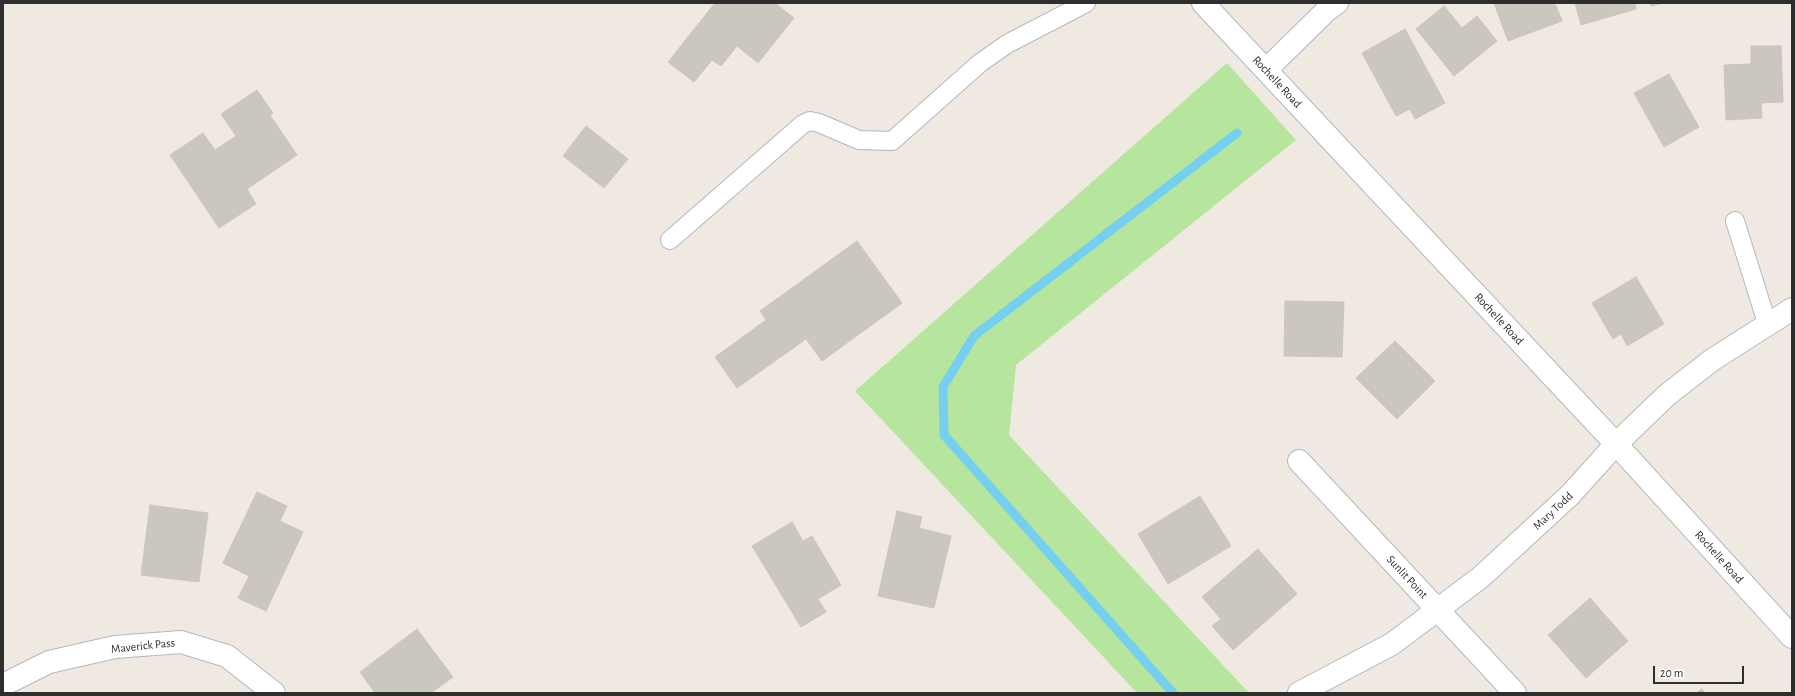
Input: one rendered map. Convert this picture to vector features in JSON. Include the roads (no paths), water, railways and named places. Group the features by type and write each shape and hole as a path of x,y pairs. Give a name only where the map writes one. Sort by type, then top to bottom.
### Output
{"street":[{"name":"Rochelle Road","path":"1203,3 1616,444 1792,637"},
{"path":"1266,70 1337,3"},
{"name":"Mary Todd","path":"1299,693 1392,644 1439,610 1481,577 1570,495 1616,444 1673,391 1712,360 1767,323 1792,309"},
{"name":"Sunlit Point","path":"1299,461 1515,693"},
{"name":"Maverick Pass","path":"3,685 49,662 115,647 181,642 227,656 274,693"}],"lane":[{"path":"670,240 802,124 810,121 820,123 859,140 892,142 980,62 1007,44 1086,3"},
{"path":"1735,221 1767,323"}],"waterway":[{"path":"1173,693 944,435 943,387 974,336 1237,133"}]}
